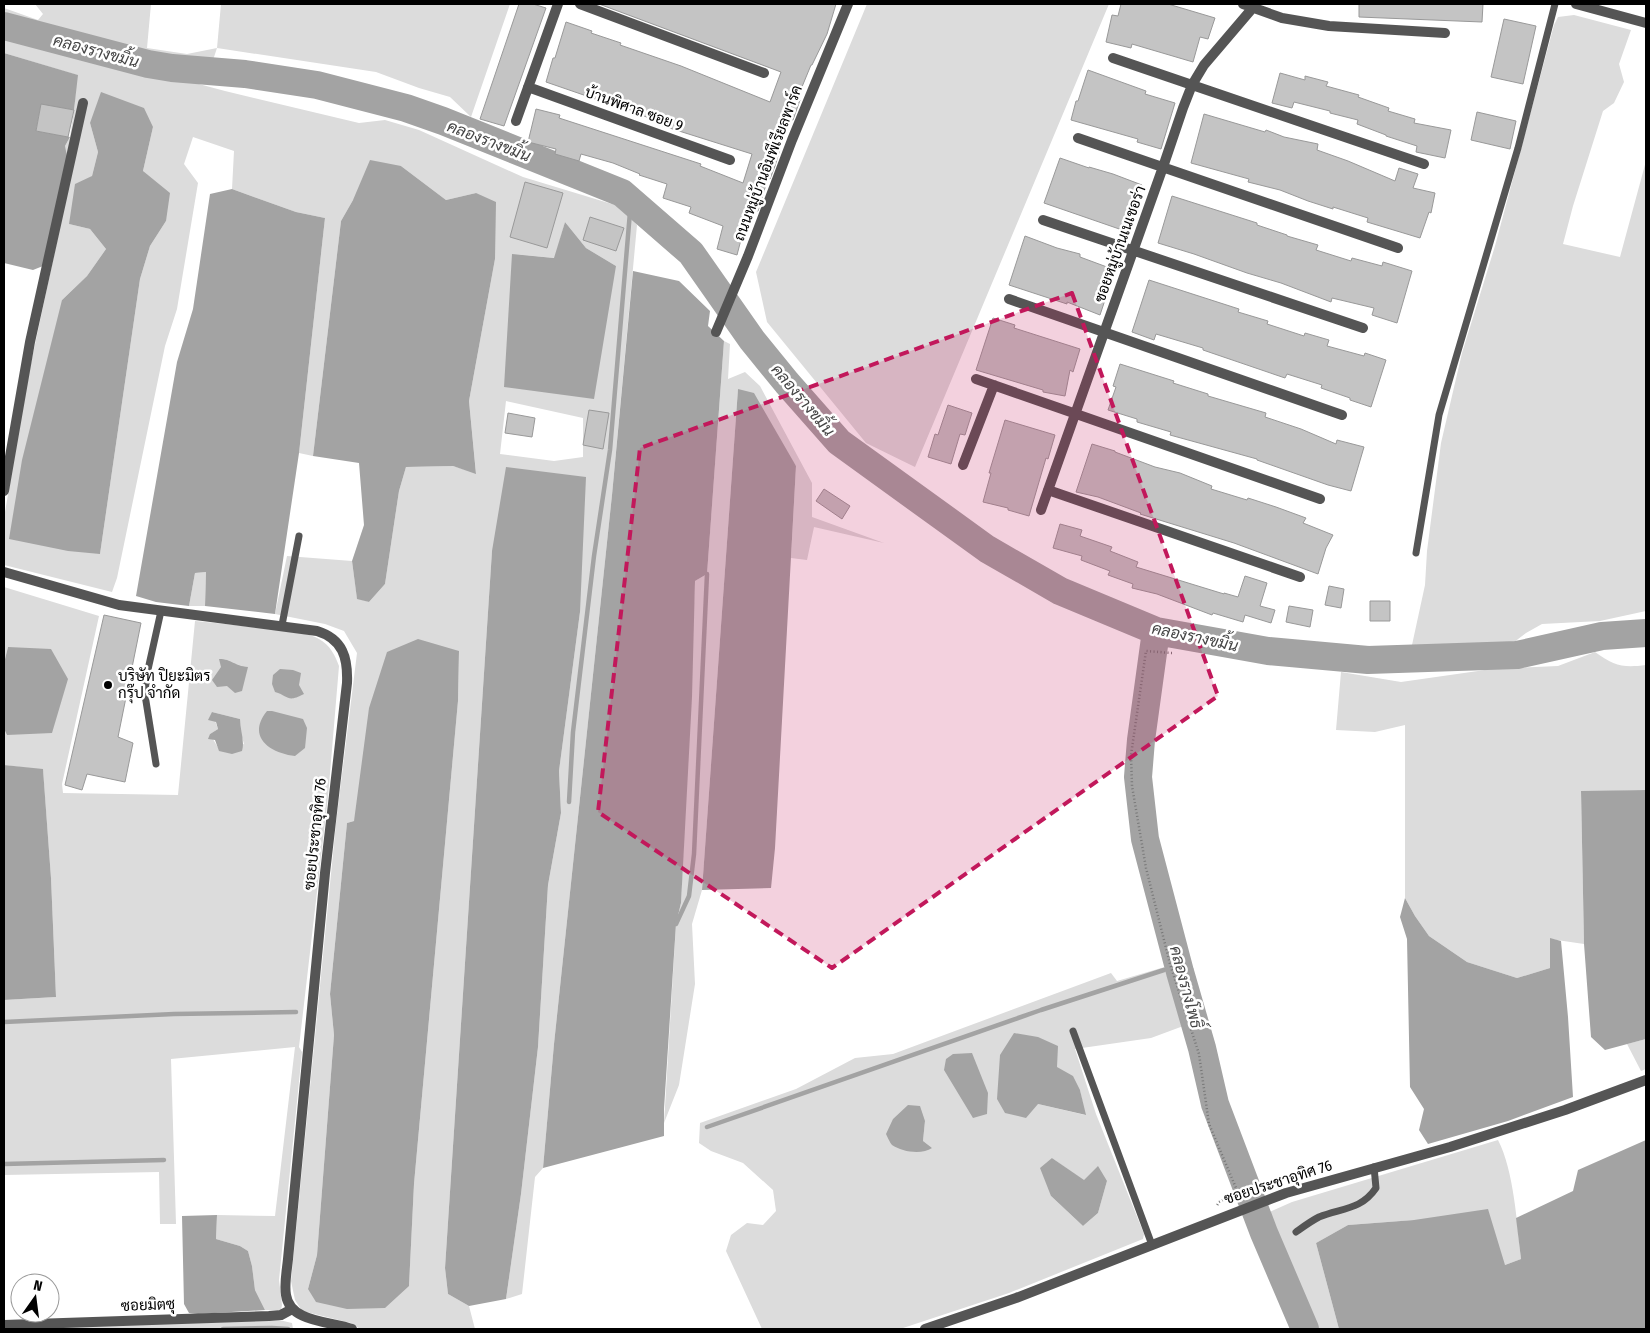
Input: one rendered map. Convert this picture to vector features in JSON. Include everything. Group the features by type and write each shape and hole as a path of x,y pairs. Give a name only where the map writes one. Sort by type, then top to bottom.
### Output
{"street":[{"path":"516,121 558,4"},
{"path":"580,4 764,73"},
{"name":"ถนนหมู่บ้านอิมพีเรียลพาร์ค","path":"716,332 848,4"},
{"path":"1576,4 1646,23"},
{"path":"1251,5 1282,18 1330,26 1445,33"},
{"name":"ซอยหมู่บ้านเนเชอร่า","path":"1041,510 1192,85 1204,65 1251,5"},
{"path":"1113,58 1424,164"},
{"name":"บ้านพิศาล ซอย 9","path":"528,87 730,160"},
{"path":"4,492 30,342 83,103"},
{"path":"1078,138 1398,248"},
{"path":"1043,220 1364,328"},
{"path":"1009,299 1342,415"},
{"path":"976,379 1320,499"},
{"path":"963,465 994,385"},
{"path":"1048,490 1300,577"},
{"name":"ซอยประชาอุทิศ 76","path":"4,572 119,605 317,630 333,638 346,659 347,672 325,873 288,1259 286,1296 292,1309"},
{"name":"ซอยประชาอุทิศ 76","path":"925,1329 995,1306 1286,1193 1450,1147 1565,1110 1646,1080"},
{"path":"292,1309 303,1316 352,1329"},
{"name":"ซอยมิตซุ","path":"4,1325 269,1316 281,1315 292,1309"}],"lane":[{"path":"1416,552 1439,415 1518,148 1555,4"},
{"path":"282,625 299,536"},
{"path":"156,764 145,695 147,674 161,611"},
{"path":"1073,1031 1152,1246"},
{"path":"1296,1232 1317,1218 1356,1206 1369,1198 1376,1188 1374,1167"}],"path":[{"path":"1172,653 1146,651 1131,755 1132,786 1146,868 1168,954 1199,1054 1209,1124 1236,1188 1235,1194 1219,1202 1216,1207 1224,1216"}],"highlighted area":[{"path":"1072,293 1218,696 832,968 598,812 640,448"}],"shaded area":[{"path":"35,4 151,4 147,48 187,54 217,48 213,60 154,58 4,17 4,8 38,20 43,14"},
{"path":"221,4 510,4 471,117 450,97 376,72 217,48"},
{"path":"867,4 1109,4 915,467 866,443 767,322 756,272"},
{"path":"1574,15 1631,30 1619,64 1624,82 1614,103 1603,111 1563,244 1620,257 1646,161 1646,611 1600,621 1542,624 1509,646 1475,648 1412,645 1425,585 1427,551 1441,443 1462,353 1495,246 1554,25 1558,17"},
{"path":"4,32 225,91 359,123 385,120 419,130 523,177 625,208 637,225 612,495 554,1044 543,1168 535,1177 522,1294 506,1299 521,1194 538,1047 548,885 561,813 559,771 580,612 492,551 445,1268 448,1294 469,1306 475,1329 360,1329 351,1323 302,1311 295,1300 291,1281 336,823 357,653 344,631 325,624 275,614 287,556 352,561 357,598 369,602 385,584 399,491 406,467 453,466 476,473 469,401 495,259 476,193 446,200 401,166 353,200 341,221 313,456 299,453 325,218 296,212 232,189 234,151 193,137 184,164 198,183 177,309 165,346 117,578 112,592 4,565 4,518 28,377 58,237 67,181 65,146 70,137 77,75 4,53","holes":["90,123 153,127 143,171 166,221 150,246 140,279 100,554 62,300 87,276 106,249 90,229 69,224 92,176 98,152","565,222 586,248 616,266 512,254 555,258","506,401 583,418 583,457 554,461 500,454","459,651 458,701 414,1184 409,1286 308,1289 317,1255 334,1035 330,994 347,823 354,821"]},
{"path":"4,53 78,75 74,110 41,105 36,131 70,137 65,146 67,156 43,266 33,270 4,263"},
{"path":"101,92 144,108 153,127 143,171 170,193 166,221 150,246 140,279 100,554 68,551 9,539 22,460 62,300 87,276 106,249 90,229 69,224 75,184 92,176 98,152 90,123"},
{"path":"370,160 401,166 446,200 476,193 496,202 495,259 469,401 476,474 453,466 406,467 399,491 385,584 369,602 357,599 352,561 364,525 359,463 313,456 341,221 353,200"},
{"path":"232,189 296,212 325,218 299,453 275,614 205,606 206,572 195,573 189,606 156,602 136,596 177,362 193,309 210,194"},
{"path":"565,222 586,248 616,266 594,399 504,387 512,254 554,258"},
{"path":"633,271 679,281 710,311 708,326 724,341 707,574 695,581 692,697 681,903 676,924 664,1109 664,1136 543,1168 554,1044 612,495"},
{"path":"724,341 730,344 728,379 745,372 760,386 812,483 812,517 884,543 814,527 807,560 791,558 796,466 738,389 702,890 692,924 695,984 679,1085 664,1123 676,924 681,903 695,581 707,574"},
{"path":"738,389 754,393 796,466 775,848 771,888 702,890"},
{"path":"506,467 586,477 580,612 559,771 561,813 548,885 538,1047 521,1194 506,1299 469,1306 448,1294 445,1268 492,551"},
{"path":"206,572 205,606 189,606 195,573"},
{"path":"4,587 99,616 62,784 63,793 178,795 195,621 311,636 326,644 332,651 339,666 328,797 299,1047 302,1052 279,1280 281,1310 265,1310 255,1290 248,1251 240,1246 216,1239 217,1215 275,1216 295,1047 171,1059 176,1224 160,1224 159,1172 4,1175 4,1000 56,997 51,878 43,770 4,765 4,729 7,735 8,647 4,663","holes":["212,712 240,719 240,730 244,744 220,751 210,734 218,729"]},
{"path":"418,639 459,651 458,701 414,1184 409,1286 385,1308 347,1309 316,1302 308,1289 317,1255 334,1035 330,994 347,823 354,821 369,708 387,652"},
{"path":"8,647 51,649 68,679 52,733 7,735 4,729 4,663"},
{"path":"1595,652 1619,665 1646,665 1646,790 1581,792 1584,944 1550,939 1550,968 1517,978 1467,962 1429,936 1405,898 1405,725 1375,732 1336,730 1341,672 1401,682 1492,669 1558,666"},
{"path":"219,659 248,667 242,691 235,693 227,686 217,687 212,680 221,667"},
{"path":"280,669 301,673 299,685 304,694 288,698 275,692 272,684 273,675"},
{"path":"267,711 303,719 307,728 305,748 295,756 277,751 264,742 260,736 259,729 261,720"},
{"path":"212,712 240,719 242,751 232,754 219,751 215,740 208,739 210,734 218,729 216,722 208,720"},
{"path":"4,765 43,769 51,878 56,997 4,1000"},
{"path":"1646,790 1646,1039 1605,1050 1591,1037 1584,944 1581,791"},
{"path":"1405,898 1429,936 1467,962 1517,978 1550,968 1550,938 1561,941 1573,1097 1508,1121 1428,1144 1419,1130 1424,1109 1410,1087 1407,939 1400,917"},
{"path":"1168,966 1186,1025 1151,1038 1075,1049 1096,1114 1144,1234 1143,1239 1009,1293 900,1329 762,1329 726,1251 731,1235 747,1223 763,1225 776,1211 773,1190 743,1163 711,1151 699,1143 700,1123 796,1089 855,1058 893,1054 1111,973 1117,981","holes":["1080,1090 1085,1115 1038,1104","893,1119 925,1121 923,1141 932,1148","1052,1158 1084,1181 1107,1181 1098,1213 1083,1226 1051,1196"]},
{"path":"1014,1033 1038,1037 1058,1046 1057,1067 1073,1076 1080,1090 1086,1115 1038,1104 1026,1118 1005,1113 997,1099 1000,1055"},
{"path":"1646,1039 1646,1069 1641,1071 1627,1044"},
{"path":"972,1053 988,1093 987,1114 973,1118 944,1070 946,1059 953,1054"},
{"path":"908,1105 920,1106 925,1121 923,1141 932,1148 928,1150 912,1152 901,1149 892,1145 886,1134 893,1119"},
{"path":"1498,1140 1508,1167 1511,1182 1521,1259 1505,1265 1414,1220 1348,1225 1316,1243 1339,1329 1313,1329 1265,1214 1292,1202"},
{"path":"1646,1140 1646,1329 1339,1329 1316,1243 1348,1225 1414,1220 1488,1209 1505,1265 1521,1259 1516,1218 1573,1191 1578,1170"},
{"path":"1052,1158 1084,1180 1098,1166 1107,1181 1098,1213 1083,1226 1051,1196 1040,1168"},
{"path":"217,1215 216,1239 240,1246 248,1251 255,1290 265,1310 198,1314 189,1313 184,1304 182,1216"},
{"path":"279,1320 292,1323 293,1329 4,1329"}],"building":[{"path":"519,4 533,4 546,8 504,126 480,119"},
{"path":"599,4 836,4 827,34 811,65 797,99 800,100 793,120 789,119 775,166 770,179 768,178 758,211 749,209 737,255 717,249 723,226 689,213 691,207 663,198 667,184 639,175 613,163 581,154 579,161 555,154 556,149 528,142 536,109 560,115 559,118 701,164 700,166 743,183 752,154 660,125 661,121 546,82 553,58 555,58 566,22 621,43 620,45 681,66 770,102 781,72"},
{"path":"1121,4 1168,4 1215,18 1208,39 1200,37 1193,62 1132,44 1131,48 1106,42 1112,15 1118,16"},
{"path":"1359,4 1483,4 1482,22 1359,17"},
{"path":"1504,19 1536,26 1523,84 1491,77"},
{"path":"1088,70 1146,91 1145,94 1175,103 1161,149 1137,142 1138,139 1071,120"},
{"path":"1280,73 1305,80 1305,76 1328,82 1326,86 1359,95 1358,97 1389,108 1388,111 1415,119 1414,123 1451,130 1445,158 1416,152 1417,146 1386,136 1357,124 1358,120 1330,113 1330,111 1294,102 1292,108 1272,103"},
{"path":"41,104 74,110 68,137 36,131"},
{"path":"1477,112 1516,121 1510,149 1471,140"},
{"path":"1204,114 1265,132 1266,130 1284,137 1318,144 1317,150 1395,181 1399,168 1418,174 1413,188 1435,193 1431,213 1429,212 1420,238 1367,222 1368,218 1333,207 1333,209 1280,190 1248,182 1249,179 1191,163"},
{"path":"1060,158 1142,185 1128,232 1044,203"},
{"path":"525,182 563,193 547,248 510,237"},
{"path":"1172,196 1318,245 1316,250 1351,261 1352,258 1382,266 1383,262 1412,271 1397,323 1372,315 1374,308 1332,298 1331,302 1281,283 1158,243"},
{"path":"590,217 624,228 616,251 583,240"},
{"path":"1025,236 1080,254 1080,257 1115,270 1100,315 1067,302 1067,304 1009,285"},
{"path":"1149,280 1239,309 1238,312 1268,321 1267,324 1304,336 1305,333 1329,340 1327,346 1364,356 1365,353 1386,360 1371,407 1321,388 1322,385 1287,374 1285,378 1203,350 1203,348 1156,334 1154,340 1132,332"},
{"path":"993,318 1015,325 1014,328 1080,349 1073,372 1070,370 1065,396 1043,392 1043,390 976,370"},
{"path":"1120,364 1174,381 1173,383 1208,394 1208,396 1266,413 1265,417 1301,429 1336,444 1337,440 1364,447 1351,491 1328,485 1257,459 1170,435 1171,432 1137,422 1137,419 1108,410 1116,387 1113,386"},
{"path":"948,405 972,413 965,435 960,434 951,464 928,457 935,434 938,435"},
{"path":"589,410 609,413 603,449 583,445"},
{"path":"508,413 535,418 532,437 505,433"},
{"path":"1005,420 1055,435 1048,459 1046,458 1029,516 1008,510 1008,508 983,502 991,473 989,473"},
{"path":"1092,444 1155,467 1180,473 1212,486 1211,489 1247,500 1248,498 1306,518 1303,523 1333,535 1326,548 1318,574 1234,543 1140,514 1098,497 1076,492"},
{"path":"824,489 850,506 842,519 816,501"},
{"path":"1060,524 1082,530 1080,536 1112,547 1110,551 1138,562 1136,567 1224,594 1238,597 1245,576 1267,583 1260,606 1275,610 1271,623 1245,615 1243,622 1213,613 1212,615 1157,594 1132,588 1133,584 1108,575 1110,571 1081,560 1082,556 1053,548"},
{"path":"1329,586 1344,589 1341,608 1325,605"},
{"path":"1370,601 1390,601 1390,621 1370,621"},
{"path":"1289,606 1313,610 1310,627 1286,622"},
{"name":"บริษัท ปิยะมิตร กรุ๊ป จำกัด","path":"104,615 141,623 118,737 133,743 125,782 87,774 82,790 65,785"}],"waterway":[{"name":"คลองรางขมิ้น","path":"4,26 148,64 172,68 245,74 317,85 406,108 622,193 691,253 752,340 839,442 987,549 1060,591 1156,631 1268,651 1368,660 1517,655 1602,636 1646,633"},
{"path":"569,802 573,732 594,556 610,450 631,200"},
{"path":"676,924 689,896 694,854 707,574"},
{"name":"คลองรางโพธิ์","path":"1156,631 1141,740 1138,777 1145,839 1202,1048 1215,1104 1264,1233 1305,1329"},
{"path":"707,1127 1041,1010 1164,970"},
{"path":"4,1022 174,1014 296,1012"},
{"path":"4,1164 164,1160"},
{"path":"223,1329 288,1329"}],"place":[{"name":"บริษัท ปิยะมิตร กรุ๊ป จำกัด","path":"108,685"}]}
